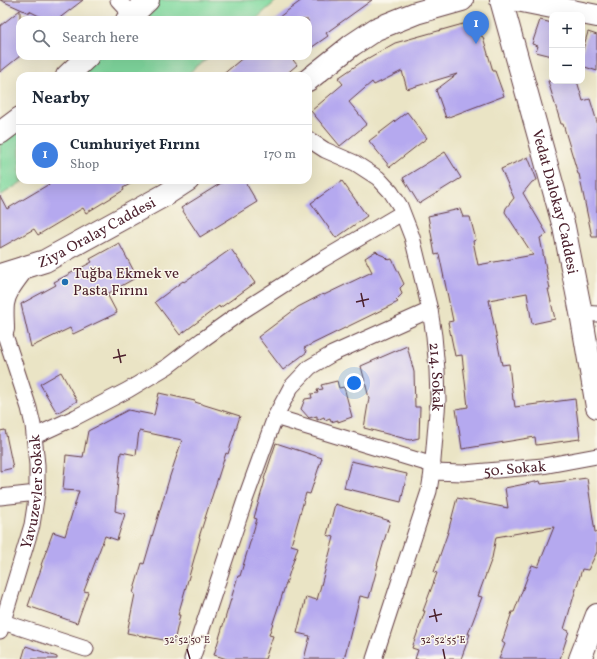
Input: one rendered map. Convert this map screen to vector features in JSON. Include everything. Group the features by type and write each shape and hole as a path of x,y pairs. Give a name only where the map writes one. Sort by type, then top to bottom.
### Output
{"street":[{"path":"126,12 148,0"},
{"path":"312,77 352,45 376,29 416,14 462,0"},
{"name":"Vedat Dalokay Caddesi","path":"501,0 589,313 597,407"},
{"path":"517,0 597,16"},
{"path":"71,72 84,60"},
{"path":"0,134 16,121"},
{"name":"214. Sokak","path":"312,142 325,150 355,163 378,178 391,192 400,206 412,237 430,310 434,336 438,393 433,469 429,491 374,659"},
{"name":"Ziya Oralay Caddesi","path":"0,275 45,261 165,195 182,184"},
{"path":"35,436 128,390 168,366 244,310 322,260 402,213"},
{"path":"1,327 4,298 10,285 23,268"},
{"path":"192,659 245,500 275,417 291,387 310,367 332,354 430,310"},
{"name":"Yavuzevler Sokak","path":"1,327 29,408 35,436 38,465 37,493 32,525 1,627"},
{"name":"50. Sokak","path":"275,417 433,469 463,473 543,466 597,456"},
{"path":"0,497 37,493"},
{"path":"580,659 597,615"},
{"path":"1,627 86,649"}],"green space":[{"path":"148,0 277,0 259,16 131,16"},
{"path":"84,60 205,60 190,72 71,72"},
{"path":"16,121 16,184 19,184 0,196 0,133"}],"building":[{"path":"0,0 83,0 62,16 39,16 29,11 29,13"},
{"path":"302,0 372,0 326,33 328,36 312,47 312,16 280,16"},
{"path":"20,10 20,16 16,16 16,59 0,72 0,26"},
{"path":"540,20 549,22 549,55 536,52 538,46 532,44"},
{"path":"463,24 483,37 493,71 495,71 504,96 446,118 436,90 457,74 407,89 402,71 374,85 372,82 349,102 367,124 340,146 312,112 312,110 343,84 338,78 363,61 395,43"},
{"path":"588,32 597,35 597,71 585,67 585,42"},
{"path":"240,60 293,60 297,65 289,72 226,72"},
{"path":"548,81 549,84 578,84 583,101 590,99 597,122 597,237 592,237 579,174 563,124 561,124"},
{"path":"407,112 427,138 390,167 369,141"},
{"path":"445,152 461,178 419,204 403,178"},
{"path":"528,157 537,180 532,182 523,193 547,234 540,238 550,289 548,289 555,319 532,324 527,293 489,300 502,365 509,364 515,407 575,399 580,439 536,445 535,437 462,449 456,409 468,407 462,355 455,356 448,322 453,321 439,254 435,255 428,216 460,209 463,217 470,217 476,240 473,241 478,265 533,255 505,212 506,208 514,198 501,169"},
{"path":"342,181 367,216 336,238 311,203"},
{"path":"49,184 130,184 123,188 124,190 86,213 83,208 38,235 34,229 0,248 0,196 7,209"},
{"path":"220,184 246,184 257,202 200,237 181,208"},
{"path":"119,243 137,277 107,294 117,313 73,334 70,328 31,347 21,304 56,285 54,282 92,262 90,259"},
{"path":"231,249 255,283 220,308 219,306 180,335 155,302 183,281 184,282"},
{"path":"376,251 388,260 392,259 404,284 400,288 402,294 396,300 398,302 304,348 307,352 283,370 258,337 298,307 372,272 365,258"},
{"path":"407,346 414,372 415,407 420,407 419,438 410,440 364,428 369,398 361,366"},
{"path":"61,372 77,401 57,413 40,384"},
{"path":"337,381 339,388 344,387 352,417 338,422 338,420 331,422 330,418 325,420 324,417 317,420 317,416 309,418 301,409 305,399 312,398 311,394 318,393 317,390 323,389 321,385"},
{"path":"159,393 195,401 240,416 228,454 226,453 199,537 200,538 178,615 180,615 174,642 127,633 135,594 133,593 142,563 144,564 182,440 139,431 136,455 121,452 115,511 125,514 117,540 105,536 84,591 88,592 77,623 28,606 53,532 65,536 79,491 63,490 66,455 83,457 88,431 128,410 154,415"},
{"path":"5,430 13,468 0,471 0,431"},
{"path":"276,443 322,458 310,494 306,493 291,545 298,547 269,635 273,636 265,659 227,659 214,655 257,519 254,518 265,480 264,479"},
{"path":"351,461 407,474 401,502 344,488"},
{"path":"587,478 595,532 597,532 597,552 588,570 582,569 564,629 569,631 560,659 499,659 505,644 502,642 512,612 514,612 532,565 538,567 554,527 496,537 492,558 478,596 482,597 468,634 470,634 461,659 415,659 418,650 412,648 425,611 423,611 437,573 434,572 448,532 457,498 508,508 505,488 540,481 541,484"},
{"path":"335,504 390,521 369,598 360,596 344,659 304,659 310,636 297,633 306,597 317,600 334,537 327,535"},
{"path":"26,646 57,657 57,659 22,659"}],"place":[{"name":"Cumhuriyet Fırını","path":"476,44"},
{"name":"Tuğba Ekmek ve Pasta Fırını","path":"65,282"}]}
